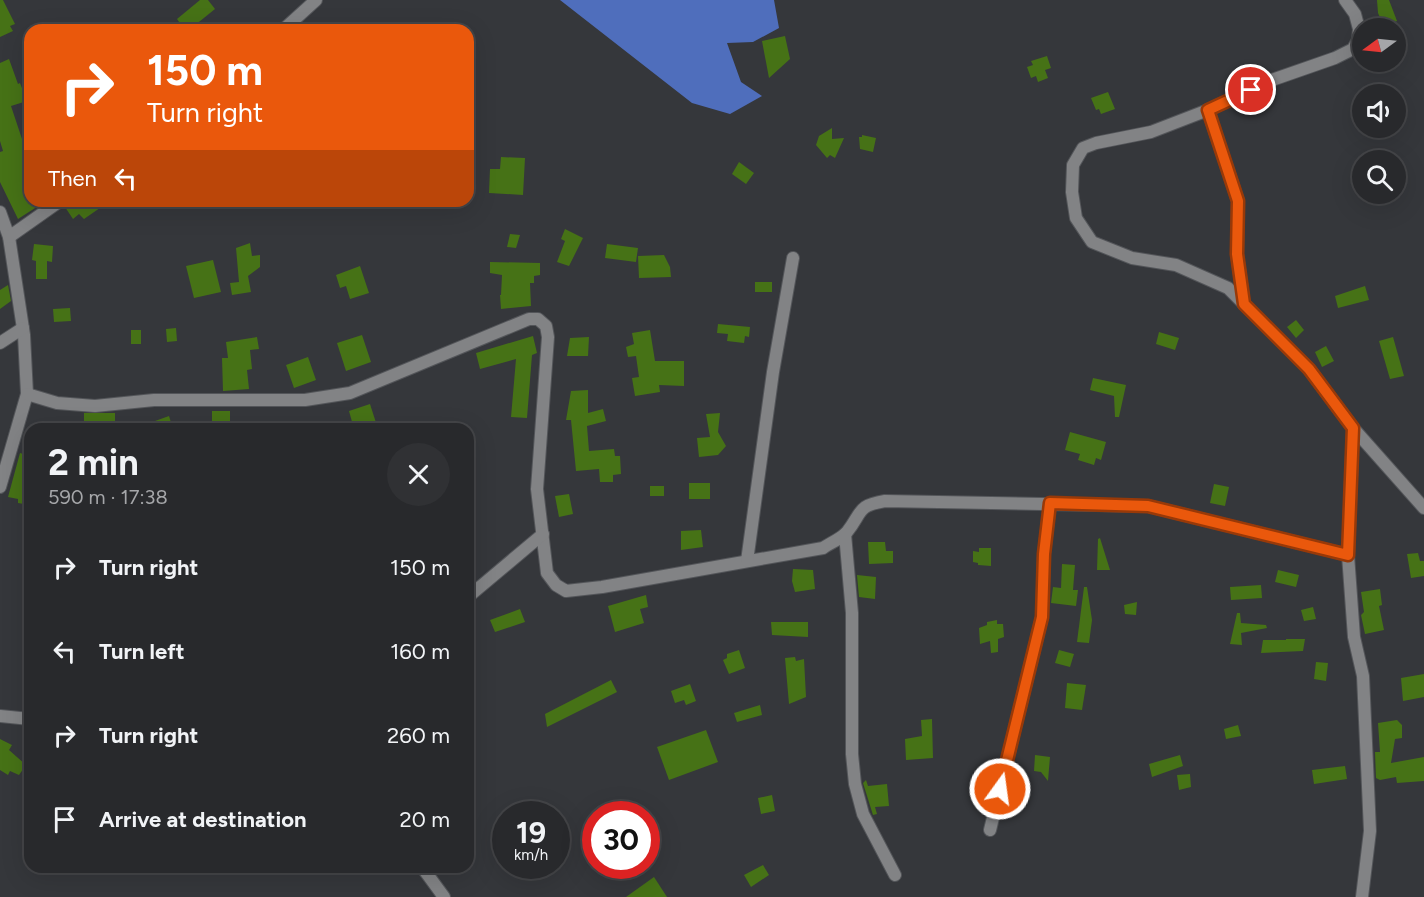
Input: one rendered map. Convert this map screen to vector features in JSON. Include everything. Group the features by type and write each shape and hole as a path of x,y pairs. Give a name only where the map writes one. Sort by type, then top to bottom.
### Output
{"street":[{"path":"290,24 316,0"},
{"path":"1345,0 1355,14 1359,28 1358,40 1353,49 1335,58 1272,80 1208,110 1151,132 1096,143 1083,148 1072,165 1072,192 1076,218 1092,242 1132,258 1176,265 1228,288 1309,369 1353,428 1424,508"},
{"path":"1208,110 1238,201 1237,254 1244,304"},
{"path":"9,237 52,207"},
{"path":"0,212 9,237 23,328 27,394 0,487"},
{"path":"747,561 793,258"},
{"path":"27,394 57,403 95,406 154,400 305,400 350,393 529,319 538,319 546,326 548,337 537,489 547,573 556,585 566,591 602,587 823,548 845,534 867,504 885,501 1148,506 1348,555"},
{"path":"0,343 23,328"},
{"path":"1353,428 1348,555 1354,637 1362,676 1370,831 1362,897"},
{"path":"990,830 1042,617 1044,554 1050,503"},
{"path":"474,592 543,534"},
{"path":"845,534 852,613 852,754 855,783 863,814 895,875"},
{"path":"0,716 24,718"},
{"path":"426,873 444,897"}],"shaded area":[{"path":"560,0 774,0 779,28 753,42 727,43 741,82 762,96 730,114 692,103"}],"building":[{"path":"0,0 3,0 15,24 10,26 13,31 0,37"},
{"path":"200,0 208,0 215,9 196,24 181,24 177,19"},
{"path":"1377,0 1389,0 1396,18 1380,18"},
{"path":"785,36 790,59 769,78 762,41"},
{"path":"1047,56 1051,68 1045,70 1048,78 1038,82 1036,76 1031,78 1027,67 1033,65 1031,61"},
{"path":"9,59 24,93 24,102 11,106 24,141 24,207 37,207 18,219 0,182 0,152 3,151 0,141 0,63"},
{"path":"1108,92 1115,109 1101,114 1099,109 1096,110 1091,98"},
{"path":"832,128 832,139 844,138 835,158 830,155 827,158 816,145 819,136"},
{"path":"862,135 876,138 873,152 860,149 859,137"},
{"path":"501,157 525,158 523,195 489,193 490,169 500,169"},
{"path":"739,162 754,173 746,184 732,174"},
{"path":"65,207 101,207 84,219 79,214 73,219"},
{"path":"565,229 583,238 569,266 557,262 565,241 561,239"},
{"path":"510,234 520,235 516,248 507,247"},
{"path":"250,243 252,256 260,255 260,267 248,276 251,292 232,295 230,283 239,282 236,248"},
{"path":"34,244 53,246 52,262 47,261 47,279 36,279 36,261 32,260"},
{"path":"607,244 638,248 636,262 605,258"},
{"path":"664,255 670,267 671,277 639,278 638,256"},
{"path":"213,260 221,292 194,298 186,266"},
{"path":"490,262 540,263 540,275 534,276 534,283 530,283 531,306 501,309 502,275 490,273"},
{"path":"360,266 369,293 350,299 346,286 340,288 336,275"},
{"path":"755,282 772,282 772,292 755,292"},
{"path":"8,285 11,301 0,309 0,290"},
{"path":"1365,286 1369,300 1338,308 1335,296"},
{"path":"70,308 71,321 54,322 53,309"},
{"path":"1296,320 1304,330 1296,338 1287,327"},
{"path":"718,324 750,327 749,337 745,336 744,343 727,341 728,334 717,333"},
{"path":"176,328 177,341 167,342 166,329"},
{"path":"131,330 141,330 141,344 131,344"},
{"path":"650,330 655,361 684,361 684,386 659,385 660,392 635,396 632,378 639,377 636,356 628,357 626,347 634,344 632,333"},
{"path":"1159,332 1179,338 1175,350 1156,344"},
{"path":"362,335 371,362 346,371 337,343"},
{"path":"533,336 537,353 532,355 527,418 511,417 516,359 480,369 476,353"},
{"path":"257,337 259,349 250,350 252,369 247,370 249,389 223,391 222,358 228,358 226,342"},
{"path":"589,337 588,356 567,356 570,338"},
{"path":"1393,337 1404,376 1390,379 1379,341"},
{"path":"1326,346 1334,361 1322,367 1315,352"},
{"path":"308,357 316,380 294,388 286,365"},
{"path":"1093,378 1126,385 1119,417 1115,417 1114,396 1090,390"},
{"path":"588,390 588,413 603,409 606,421 587,426 589,451 614,449 615,456 620,456 621,474 613,475 613,482 600,482 599,469 576,471 571,420 566,420 571,391"},
{"path":"370,404 376,423 352,423 349,411"},
{"path":"212,411 230,411 230,423 212,423"},
{"path":"84,413 115,413 115,423 84,423"},
{"path":"720,413 718,432 726,446 718,455 699,457 697,438 710,437 706,414"},
{"path":"169,416 171,423 156,423 155,421"},
{"path":"1070,432 1106,442 1101,460 1096,458 1094,465 1078,460 1080,454 1065,450"},
{"path":"20,453 24,454 24,504 18,503 18,499 8,497"},
{"path":"689,483 710,483 710,499 689,499"},
{"path":"1214,484 1229,487 1225,506 1210,503"},
{"path":"650,486 664,486 664,496 650,496"},
{"path":"569,494 573,514 559,517 555,496"},
{"path":"701,530 703,547 681,550 681,531"},
{"path":"1100,538 1110,570 1097,570 1098,539"},
{"path":"868,542 885,542 886,551 893,551 893,563 869,564"},
{"path":"979,548 991,548 991,566 978,565 973,562 973,551 979,552"},
{"path":"1418,553 1420,561 1424,561 1424,576 1411,578 1407,554"},
{"path":"1062,564 1075,565 1073,590 1078,590 1076,606 1051,603 1053,587 1061,588"},
{"path":"793,569 813,570 815,589 795,592 792,581"},
{"path":"1278,570 1299,575 1296,587 1275,582"},
{"path":"857,575 876,577 875,599 859,597"},
{"path":"1261,585 1262,598 1231,600 1230,587"},
{"path":"1084,587 1087,587 1092,620 1089,643 1077,642"},
{"path":"1380,589 1382,605 1379,606 1384,630 1365,634 1361,615 1364,612 1361,592"},
{"path":"646,595 648,607 640,609 644,623 615,632 608,606"},
{"path":"1137,602 1136,615 1125,614 1124,605"},
{"path":"1313,607 1316,619 1304,621 1301,610"},
{"path":"520,609 525,622 495,632 490,620"},
{"path":"1237,613 1240,613 1241,623 1266,625 1267,628 1241,633 1242,645 1230,644"},
{"path":"997,620 997,624 1003,624 1004,637 998,639 998,652 991,653 990,641 980,644 979,628 987,625 987,622"},
{"path":"771,622 808,622 808,637 772,635"},
{"path":"1305,639 1303,651 1261,653 1263,640"},
{"path":"739,650 745,668 729,674 723,660 727,658 727,654"},
{"path":"1059,650 1074,654 1070,667 1055,663"},
{"path":"795,657 796,661 804,659 806,697 789,704 785,658"},
{"path":"1316,662 1328,663 1326,681 1314,679"},
{"path":"1424,674 1424,697 1403,701 1401,678"},
{"path":"611,680 617,692 547,727 545,714"},
{"path":"1067,683 1086,685 1082,710 1065,708"},
{"path":"690,684 696,701 686,705 684,700 675,703 671,691"},
{"path":"760,705 762,715 737,722 734,713"},
{"path":"932,719 933,758 906,760 905,739 922,736 921,720"},
{"path":"1397,720 1402,725 1402,738 1395,739 1391,763 1424,757 1424,781 1397,783 1396,777 1380,780 1376,778 1375,752 1380,752 1378,723"},
{"path":"1238,725 1241,736 1226,739 1224,729"},
{"path":"706,730 718,762 669,780 657,747"},
{"path":"0,739 12,745 9,750 24,763 24,768 19,775 10,771 8,775 0,770"},
{"path":"1035,755 1050,757 1048,781 1041,772 1034,771"},
{"path":"1180,755 1183,766 1152,777 1149,764"},
{"path":"1345,766 1347,779 1314,784 1312,770"},
{"path":"1190,774 1191,787 1179,790 1177,775"},
{"path":"866,780 868,786 887,784 889,806 875,807 877,814 873,815 863,783"},
{"path":"772,795 775,811 761,814 758,798"},
{"path":"763,865 769,875 751,887 744,875"},
{"path":"651,879 655,879 667,897 626,897"}],"route":[{"path":"1000,789 1042,617 1044,554 1050,503 1148,506 1348,555 1353,428 1309,369 1244,304 1237,254 1238,201 1208,110 1251,90"}]}
